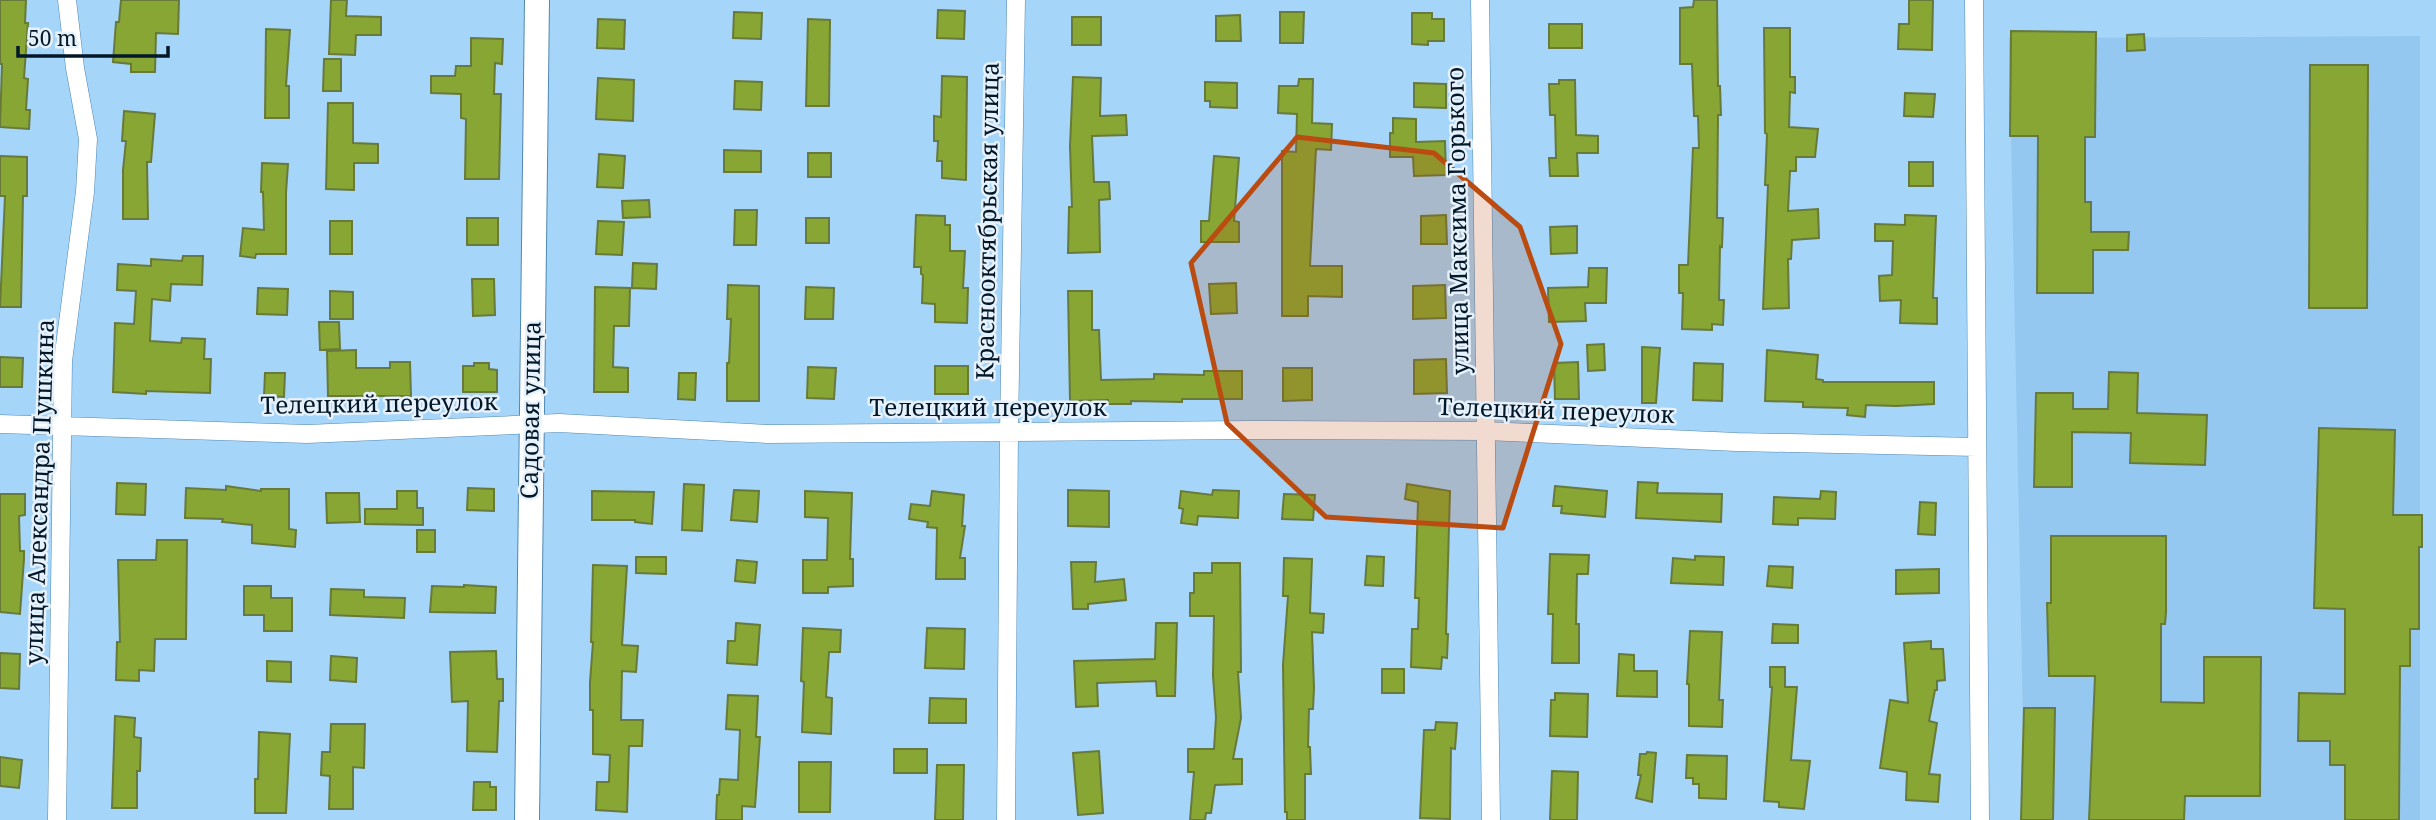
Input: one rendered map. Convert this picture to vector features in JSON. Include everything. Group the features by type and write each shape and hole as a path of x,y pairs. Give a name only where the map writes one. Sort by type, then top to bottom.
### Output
{"main road":[{"name":"Садовая улица","path":"527,820 537,0"}],"street":[{"name":"улица Александра Пушкина","path":"57,820 63,361 83,213 88,139 75,68 67,0"},
{"name":"Краснооктябрьская улица","path":"1006,820 1016,0"},
{"name":"улица Максима Горького","path":"1480,0 1491,820"},
{"path":"1974,0 1980,820"},
{"name":"Телецкий переулок","path":"0,424 307,434 559,423 767,434 1486,431 1737,442 1977,447"}],"highlighted area":[{"path":"1297,137 1434,153 1520,227 1561,344 1503,528 1326,517 1227,423 1191,263"}],"shaded area":[{"path":"2420,36 2420,820 2025,820 2009,38"}],"building":[{"path":"0,0 26,0 25,23 28,23 24,78 28,79 26,110 30,110 29,129 0,127"},
{"path":"121,0 179,0 178,34 156,33 155,72 131,72 131,64 113,62 116,22 119,22"},
{"path":"331,0 347,0 346,16 381,17 381,35 356,35 355,55 329,54"},
{"path":"1694,0 1717,0 1721,115 1718,115 1717,218 1723,218 1719,300 1724,300 1723,325 1712,324 1712,330 1682,329 1683,293 1679,293 1679,265 1688,265 1693,148 1699,148 1698,116 1694,116 1692,64 1680,64 1680,8 1693,7"},
{"path":"1909,0 1933,0 1932,50 1898,49 1899,24 1909,24"},
{"path":"938,10 965,11 964,39 937,38"},
{"path":"734,12 762,13 761,39 733,38"},
{"path":"1280,12 1304,12 1303,43 1280,43"},
{"path":"1412,13 1432,13 1432,19 1444,19 1444,41 1428,41 1428,45 1412,44"},
{"path":"1240,15 1241,41 1216,41 1216,16"},
{"path":"1072,17 1101,17 1101,45 1072,45"},
{"path":"598,19 625,20 624,49 597,48"},
{"path":"808,19 830,20 829,106 806,106"},
{"path":"1549,24 1582,24 1582,48 1549,48"},
{"path":"1764,28 1790,28 1790,77 1795,77 1795,93 1790,92 1789,127 1818,129 1815,157 1796,157 1796,171 1790,171 1788,211 1818,209 1819,238 1792,240 1791,259 1788,259 1789,308 1763,309 1768,185 1765,185 1767,134"},
{"path":"266,29 290,30 286,86 289,86 289,118 265,118"},
{"path":"2011,31 2096,32 2095,137 2085,137 2085,202 2091,202 2091,232 2129,232 2128,250 2093,250 2093,293 2037,293 2038,136 2010,136"},
{"path":"2144,34 2145,50 2127,51 2127,35"},
{"path":"471,38 503,39 502,64 495,63 494,94 501,94 499,179 465,179 466,119 461,118 461,94 431,93 431,76 455,76 456,66 471,66"},
{"path":"324,59 341,59 341,91 323,91"},
{"path":"2310,65 2368,65 2367,308 2309,308"},
{"path":"942,76 967,77 966,180 942,178 942,161 937,161 938,141 934,141 934,116 941,117"},
{"path":"1073,77 1101,78 1100,116 1126,115 1127,135 1092,136 1094,182 1109,182 1110,199 1099,200 1100,252 1068,253 1069,207 1072,207 1070,146"},
{"path":"598,78 634,80 633,121 596,119"},
{"path":"1299,79 1313,79 1312,123 1332,124 1331,150 1316,149 1310,266 1342,266 1342,297 1308,296 1308,316 1282,316 1282,151 1296,152 1297,114 1278,113 1279,86 1298,86"},
{"path":"1559,80 1575,80 1576,135 1598,136 1598,153 1577,153 1578,176 1550,176 1549,158 1556,158 1555,115 1550,115 1549,84 1559,84"},
{"path":"735,81 762,82 761,110 734,109"},
{"path":"1205,82 1237,83 1237,108 1210,107 1210,101 1205,101"},
{"path":"1414,83 1446,84 1446,108 1414,107"},
{"path":"1905,93 1935,94 1933,117 1904,116"},
{"path":"328,103 353,103 353,143 378,144 378,163 354,163 354,190 326,189"},
{"path":"124,111 155,114 151,162 147,162 148,219 123,219 126,141 122,141"},
{"path":"1393,118 1416,119 1416,142 1445,141 1446,175 1414,176 1413,157 1390,157"},
{"path":"724,150 761,151 761,172 724,172"},
{"path":"808,153 831,153 831,177 808,177"},
{"path":"599,154 625,156 623,188 597,187"},
{"path":"0,156 27,157 27,196 23,196 21,307 0,307 5,196 0,196"},
{"path":"1214,156 1239,158 1234,221 1239,222 1239,242 1201,242 1201,221 1209,221"},
{"path":"1909,162 1933,162 1933,186 1909,186"},
{"path":"262,163 288,164 286,254 256,254 255,258 240,256 243,228 264,230"},
{"path":"649,200 650,217 623,218 622,201"},
{"path":"735,210 757,210 756,245 734,245"},
{"path":"916,215 945,216 945,225 950,225 950,251 965,251 963,288 968,288 967,323 935,322 935,304 922,303 923,275 921,267 914,267"},
{"path":"1446,215 1447,244 1421,244 1421,216"},
{"path":"1905,215 1936,216 1933,298 1937,298 1937,324 1900,323 1901,300 1880,301 1879,276 1892,275 1893,241 1875,241 1875,224 1905,225"},
{"path":"467,218 498,218 498,245 467,245"},
{"path":"806,218 829,218 829,243 806,243"},
{"path":"330,221 352,221 352,254 330,254"},
{"path":"598,221 624,222 622,255 596,254"},
{"path":"1577,226 1577,253 1551,254 1550,227"},
{"path":"183,256 203,256 202,285 171,284 170,301 152,299 150,341 181,343 182,338 205,339 204,359 211,359 210,393 113,392 115,323 134,324 136,291 117,290 118,264 151,266 151,259 182,261"},
{"path":"633,263 657,264 656,289 632,288"},
{"path":"1589,268 1607,268 1606,303 1585,303 1586,321 1549,322 1548,288 1588,287"},
{"path":"472,279 494,279 495,315 473,316"},
{"path":"1236,283 1237,313 1211,314 1209,284"},
{"path":"728,285 759,286 759,401 727,401 731,319 727,319"},
{"path":"1445,285 1446,318 1413,319 1413,286"},
{"path":"595,287 630,288 629,326 614,326 613,367 628,368 628,392 594,392"},
{"path":"806,287 834,288 833,319 805,319"},
{"path":"258,288 288,289 287,315 257,314"},
{"path":"330,291 353,292 353,319 330,319"},
{"path":"1068,291 1092,291 1092,330 1099,330 1101,380 1154,379 1154,374 1204,375 1204,371 1242,371 1242,399 1131,401 1131,404 1108,404 1108,400 1070,401"},
{"path":"319,322 339,322 340,349 320,350"},
{"path":"1604,344 1605,370 1588,371 1587,345"},
{"path":"1642,347 1660,348 1656,403 1642,403"},
{"path":"356,350 356,368 390,368 390,362 410,362 411,396 328,396 327,351"},
{"path":"1767,350 1818,355 1816,379 1823,382 1934,382 1934,404 1866,405 1865,417 1847,415 1848,408 1803,407 1803,402 1765,401"},
{"path":"0,357 23,358 22,387 0,387"},
{"path":"1446,359 1447,393 1414,394 1414,360"},
{"path":"1578,362 1579,399 1555,399 1554,363"},
{"path":"474,363 489,363 489,369 497,370 497,392 463,392 463,366 474,366"},
{"path":"1694,363 1723,364 1722,401 1693,400"},
{"path":"935,366 968,366 968,394 935,394"},
{"path":"808,367 836,368 834,399 807,398"},
{"path":"1283,368 1312,368 1312,400 1283,401"},
{"path":"2109,372 2138,373 2137,413 2207,415 2205,465 2130,463 2131,433 2072,432 2072,487 2034,487 2036,393 2073,393 2073,409 2108,409"},
{"path":"265,373 285,373 284,397 264,396"},
{"path":"679,373 696,373 695,400 678,399"},
{"path":"2319,428 2395,430 2393,515 2422,515 2422,547 2419,547 2419,629 2410,629 2410,666 2400,666 2399,820 2345,820 2345,765 2330,765 2330,741 2298,741 2299,693 2345,694 2345,609 2314,608"},
{"path":"1638,482 1658,483 1657,493 1722,494 1721,522 1636,518"},
{"path":"117,483 146,484 145,515 116,514"},
{"path":"684,484 704,485 702,531 682,530"},
{"path":"1407,484 1450,491 1447,658 1442,657 1441,669 1411,667 1412,629 1418,629 1419,598 1415,598 1418,502 1405,499"},
{"path":"226,486 261,491 289,489 289,529 296,530 295,547 252,543 252,525 222,522 223,519 185,518 186,488 226,490"},
{"path":"1555,486 1607,491 1605,517 1561,513 1562,506 1553,506"},
{"path":"468,488 494,489 494,511 467,510"},
{"path":"734,490 759,491 757,522 731,520"},
{"path":"1068,490 1109,491 1109,527 1068,526"},
{"path":"1213,490 1239,491 1238,518 1198,516 1197,525 1181,523 1181,491 1212,495"},
{"path":"397,491 417,491 417,508 423,508 423,525 365,524 365,509 397,509"},
{"path":"592,491 654,492 652,524 635,520 592,520"},
{"path":"805,491 852,493 850,559 853,559 853,586 828,587 828,593 803,593 803,560 827,560 828,518 805,517"},
{"path":"932,491 964,495 962,526 965,526 960,558 965,558 965,579 936,579 937,528 927,527 928,522 909,519 911,504 930,506"},
{"path":"1821,491 1836,492 1835,519 1798,518 1798,525 1773,524 1774,497 1820,499"},
{"path":"326,493 359,493 360,522 327,523"},
{"path":"0,494 25,494 25,515 19,516 20,551 24,551 20,614 0,612"},
{"path":"1284,494 1315,495 1313,520 1282,519"},
{"path":"1920,502 1936,503 1935,535 1918,534"},
{"path":"417,530 435,530 435,552 417,552"},
{"path":"2051,536 2166,536 2166,612 2165,624 2161,624 2161,702 2204,703 2204,657 2261,657 2260,796 2185,796 2184,820 2089,820 2095,676 2049,676 2047,603 2051,603"},
{"path":"157,540 187,540 186,639 155,639 154,671 139,670 139,681 116,680 117,642 120,642 118,560 156,560"},
{"path":"1550,554 1589,555 1588,574 1577,574 1576,624 1579,624 1579,663 1552,663 1553,614 1548,614"},
{"path":"1367,556 1384,557 1383,586 1365,585"},
{"path":"1695,556 1724,557 1723,585 1671,583 1673,558 1695,560"},
{"path":"636,557 666,557 666,574 636,573"},
{"path":"1284,558 1312,559 1310,613 1324,614 1323,633 1312,632 1314,688 1313,709 1309,709 1308,747 1311,774 1305,774 1305,820 1287,820 1285,812 1283,665 1288,596 1283,596"},
{"path":"737,560 757,562 755,583 735,581"},
{"path":"1071,562 1096,562 1095,582 1124,579 1126,600 1088,604 1088,609 1073,609"},
{"path":"1212,563 1240,563 1241,672 1238,672 1241,718 1233,759 1242,759 1242,784 1215,785 1211,813 1206,813 1205,820 1190,820 1194,772 1188,772 1188,749 1214,749 1216,717 1213,676 1214,616 1190,616 1190,593 1194,593 1194,573 1212,573"},
{"path":"593,565 627,566 622,645 638,646 636,672 622,671 621,720 643,720 642,746 629,746 627,812 596,810 597,782 609,782 610,755 593,754 590,682"},
{"path":"1769,566 1793,567 1792,588 1767,586"},
{"path":"1939,569 1939,593 1896,594 1896,570"},
{"path":"244,586 271,586 271,598 292,598 292,631 264,631 264,615 244,615"},
{"path":"432,586 496,587 495,613 430,612"},
{"path":"331,589 364,590 364,597 405,598 404,618 330,615"},
{"path":"736,623 760,625 757,665 727,663 728,641 735,641"},
{"path":"1156,623 1177,623 1175,696 1157,696 1156,681 1097,683 1098,706 1076,707 1074,661 1155,659"},
{"path":"1773,624 1798,625 1798,643 1772,643"},
{"path":"803,628 841,630 840,652 829,652 826,697 832,698 831,734 802,732"},
{"path":"927,628 965,629 964,669 925,668"},
{"path":"1690,631 1722,632 1719,700 1723,700 1722,727 1689,726 1687,684"},
{"path":"1931,641 1931,649 1943,649 1945,680 1937,681 1929,721 1937,723 1929,774 1940,775 1938,802 1906,800 1907,772 1880,768 1890,700 1908,703 1904,643"},
{"path":"496,651 497,679 503,679 503,701 499,701 497,752 467,751 468,701 452,702 450,652"},
{"path":"0,653 20,654 19,689 0,688"},
{"path":"1619,654 1634,655 1634,671 1657,671 1657,697 1617,696"},
{"path":"331,656 357,658 356,682 330,680"},
{"path":"267,661 291,662 291,682 267,681"},
{"path":"1770,667 1785,667 1785,687 1797,687 1791,760 1810,761 1804,809 1779,807 1779,802 1764,801 1772,687"},
{"path":"1382,669 1404,669 1404,693 1382,693"},
{"path":"1555,693 1588,694 1587,737 1550,736 1551,700 1555,700"},
{"path":"728,695 758,696 756,737 760,737 755,807 742,806 742,820 716,820 720,779 738,780 740,730 726,729"},
{"path":"930,698 966,699 966,723 929,723"},
{"path":"2024,708 2055,708 2053,820 2021,820"},
{"path":"115,716 135,718 134,737 141,738 140,771 137,771 137,808 112,808"},
{"path":"1436,722 1457,723 1455,749 1451,748 1450,819 1420,818 1424,730 1435,730"},
{"path":"331,724 365,724 364,768 353,767 353,809 329,809 330,776 321,775 322,752 330,752"},
{"path":"259,732 290,734 286,813 255,813"},
{"path":"894,749 927,749 927,773 894,773"},
{"path":"1099,751 1103,813 1078,815 1073,753"},
{"path":"1656,753 1652,802 1636,798 1641,775 1638,775 1640,754"},
{"path":"1687,755 1727,756 1726,799 1699,798 1699,784 1693,784 1693,778 1686,778"},
{"path":"0,757 22,760 19,788 0,786"},
{"path":"799,762 831,762 830,812 799,812"},
{"path":"937,765 964,765 963,820 935,820"},
{"path":"1552,771 1578,772 1577,820 1550,820"},
{"path":"474,782 490,782 490,787 496,787 496,810 473,810"}]}
